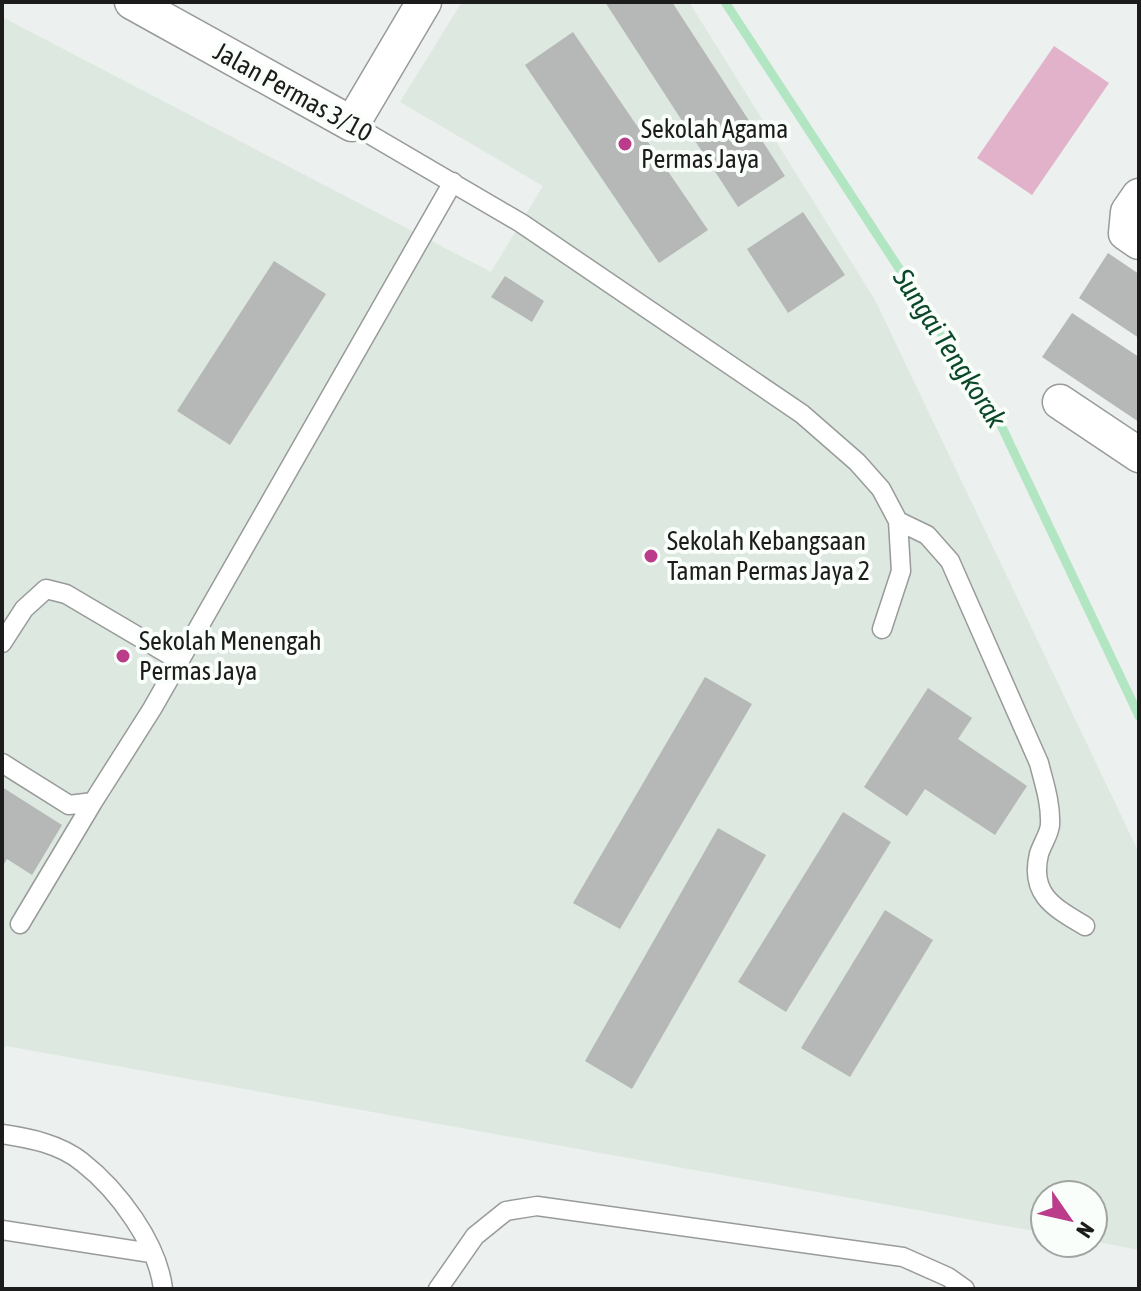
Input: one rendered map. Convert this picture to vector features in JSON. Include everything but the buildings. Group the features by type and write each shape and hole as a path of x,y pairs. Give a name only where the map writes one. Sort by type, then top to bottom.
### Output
{"street":[{"name":"Jalan Permas 3/10","path":"132,2 352,124"},
{"path":"352,124 424,2"},
{"path":"1139,196 1128,212 1126,233 1139,242"},
{"path":"1060,402 1139,455"}],"lane":[{"name":"Jalan Permas 3/10","path":"352,124 521,223 802,414 857,462 881,489 898,521"},
{"path":"20,924 178,660 453,182"},
{"path":"882,629 901,571 898,521 927,535 950,561 1042,773 1050,828 1039,855 1037,885 1053,907 1085,926"},
{"path":"2,643 24,609 46,589 66,594 178,660"},
{"path":"2,763 69,805 93,802"},
{"path":"2,1134 37,1140 81,1160 117,1196 145,1235 162,1275 163,1289"},
{"path":"438,1289 475,1236 506,1211 537,1206 903,1257 948,1277 965,1289"},
{"path":"2,1230 151,1253"}],"shaded area":[{"name":"Sekolah Kebangsaan Taman Permas Jaya 2","path":"462,2 689,2 875,300 1139,853 1139,1250 1109,1244 1109,1179 1029,1179 1029,1230 6,1046 2,1051 2,17 491,272 543,186 400,102"},
{"path":"1054,46 1109,83 1032,195 977,158"}],"waterway":[{"name":"Sungai Tengkorak","path":"725,2 1000,423 1139,716"}],"place":[{"name":"Sekolah Agama Permas Jaya","path":"625,144"},
{"name":"Sekolah Kebangsaan Taman Permas Jaya 2","path":"651,556"},
{"name":"Sekolah Menengah Permas Jaya","path":"123,656"}]}
